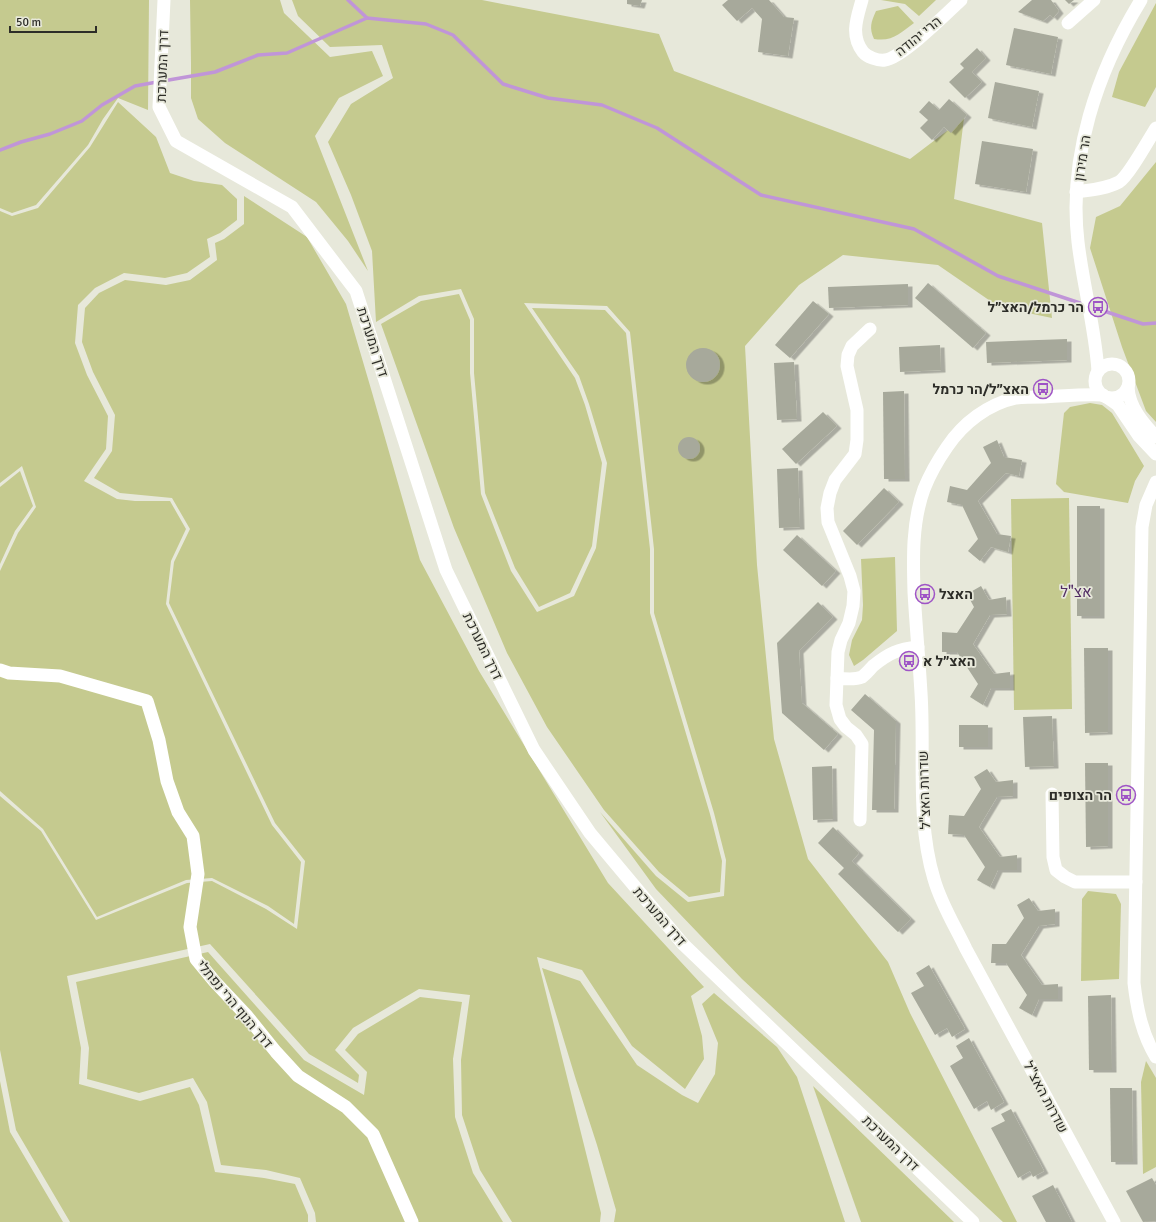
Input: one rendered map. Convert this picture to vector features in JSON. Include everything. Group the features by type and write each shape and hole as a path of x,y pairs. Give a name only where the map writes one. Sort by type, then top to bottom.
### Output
{"street":[{"name":"דרך המערכת","path":"164,0 159,107 176,141 292,207 356,291 446,570 534,750 590,833 683,944 973,1222"},
{"name":"הרי יהודה","path":"862,0 855,25 855,38 865,55 875,59 885,60 906,50 961,0"},
{"path":"1068,23 1094,0"},
{"name":"הר מירון","path":"1097,375 1097,353 1078,241 1076,192 1079,161 1092,107 1111,54 1141,0"},
{"path":"1076,192 1108,187 1120,181 1137,159 1156,128"},
{"name":"הר מירון","path":"1092,326 1104,350 1116,364"},
{"path":"860,820 862,744 856,735 846,728 840,719 836,705 838,652 841,640 849,623 853,606 854,591 850,576 828,522 827,508 830,493 835,480 855,454 857,440 857,410 847,366 848,355 852,346 870,329"},
{"path":"1155,454 1139,436 1118,405 1099,392 1096,387 1097,375 1107,365 1116,364 1121,366 1127,372 1130,398 1136,412 1156,437"},
{"name":"שדרות האצ\"ל","path":"1057,396 1076,392 1089,385 1097,375"},
{"path":"1106,397 1119,396 1124,393 1128,387"},
{"name":"שדרות האצ\"ל","path":"1106,397 1057,396 1016,398 994,406 973,417 954,437 938,461 924,490 916,524 913,558 921,695 924,825 928,858 934,881 946,910 966,949 1114,1222"},
{"path":"1156,482 1146,505 1142,527 1134,983 1136,1005 1142,1028 1156,1057"},
{"path":"837,678 854,679 862,677 880,660 892,652 918,647"},
{"name":"דרך הנוף הרי נפתלי","path":"0,670 60,676 147,701 159,740 167,781 178,812 193,836 198,874 190,927 196,959 298,1076 346,1107 373,1134 412,1222"},
{"path":"1052,794 1053,857 1056,870 1075,882 1136,882"}],"green space":[{"path":"0,0 149,0 148,110 118,98 103,119 88,145 36,205 12,213 0,208"},
{"path":"190,0 280,0 284,13 330,57 372,51 383,76 339,98 315,136 368,271 348,241 316,202 225,143 198,119 191,98"},
{"path":"292,0 482,0 659,34 674,71 910,159 964,118 954,199 1042,223 1052,318 999,307 938,265 843,255 799,285 745,346 757,565 774,739 808,859 888,962 910,1013 1017,1222 1003,1222 742,979 656,889 600,812 656,876 688,902 724,896 726,860 714,813 654,613 654,549 630,332 607,306 524,303 575,378 585,405 602,463 592,546 570,593 539,607 515,568 485,493 474,373 474,319 461,289 419,296 376,322 372,251 351,195 328,142 351,104 393,78 382,45 330,47 298,16"},
{"path":"881,0 936,0 919,16 905,4"},
{"path":"1156,3 1156,87 1145,107 1112,97 1119,72"},
{"path":"898,6 914,23 891,38 881,40 874,39 871,25 876,11"},
{"path":"118,102 156,137 170,173 194,181 222,185 237,199 237,220 220,233 207,239 210,257 187,273 165,278 124,273 95,288 78,305 75,343 87,375 108,416 106,449 84,481 117,499 135,501 170,501 186,529 171,561 166,604 272,825 301,862 294,924 268,906 212,878 186,880 97,917 43,829 0,791 0,571 18,533 36,507 22,466 0,483 0,211 12,216 38,208 90,147"},
{"path":"1156,162 1156,422 1146,411 1122,347 1090,248 1096,217 1120,206"},
{"path":"244,196 307,237 346,304 420,560 479,671 608,883 704,987 691,996 702,1036 704,1059 685,1089 632,1046 582,970 537,957 601,1213 600,1222 512,1222 480,1170 462,1115 461,1060 470,995 419,989 353,1028 335,1050 359,1075 358,1083 309,1054 210,944 67,976 81,1048 79,1084 140,1101 190,1087 199,1105 215,1172 264,1178 295,1184 308,1215 308,1222 70,1222 16,1130 0,1050 0,796 41,831 96,920 187,883 212,881 266,909 297,929 305,861 275,823 169,603 174,562 190,529 172,498 120,493 94,478 112,451 115,415 93,372 82,342 85,308 99,293 125,280 166,285 190,280 217,260 215,243 224,239 244,224"},
{"path":"459,294 470,320 470,373 481,494 511,571 537,612 574,596 596,548 607,463 579,376 532,308 605,310 626,333 650,549 650,613 710,814 722,861 720,892 689,897 659,872 604,810 547,727 507,653 454,528 381,324 421,301"},
{"path":"1090,403 1102,405 1112,413 1144,466 1135,481 1128,503 1064,492 1056,484 1064,413 1070,407"},
{"path":"20,471 33,506 15,531 0,564 0,487"},
{"path":"1069,498 1072,709 1014,710 1011,499"},
{"path":"895,557 897,631 854,666 849,655 852,640 862,620 863,605 861,559"},
{"path":"1088,891 1116,894 1121,904 1119,979 1081,981 1082,899"},
{"path":"208,952 304,1060 364,1095 367,1072 345,1050 358,1034 420,997 462,1002 453,1059 455,1117 473,1173 503,1222 316,1222 315,1213 300,1178 266,1170 221,1165 207,1102 193,1078 139,1093 87,1079 89,1048 76,982"},
{"path":"542,968 580,981 637,1065 682,1095 698,1103 715,1074 718,1043 702,1004 714,993 777,1047 797,1077 845,1222 614,1222 616,1210"},
{"path":"1146,1061 1156,1078 1156,1167 1143,1174 1141,1082"},
{"path":"0,1081 10,1132 63,1222 0,1222"},
{"path":"813,1086 954,1222 861,1222"}],"building":[{"path":"627,0 642,0 640,6 627,4"},
{"path":"728,0 769,0 784,17 794,18 788,56 758,52 762,19 752,8 737,21 722,5"},
{"path":"1032,0 1051,0 1059,11 1053,18 1050,15 1043,21 1018,12"},
{"path":"1065,0 1074,0 1069,4"},
{"path":"1014,28 1058,37 1051,74 1006,65"},
{"path":"977,48 986,58 972,72 982,82 965,98 949,82 964,68 960,64"},
{"path":"995,82 1039,91 1032,127 988,118"},
{"path":"949,99 967,115 951,133 944,127 932,140 920,128 928,120 919,112 929,101 939,110"},
{"path":"982,141 1033,149 1026,192 975,184"},
{"path":"928,283 986,333 973,348 915,298"},
{"path":"908,284 908,305 829,308 828,287"},
{"path":"813,301 829,314 790,358 775,345"},
{"path":"1067,339 1067,360 987,363 986,342"},
{"path":"940,345 941,370 900,372 899,347"},
{"path":"703,348 715,353 720,365 715,377 703,382 691,377 686,365 691,353"},
{"path":"794,362 797,419 777,420 774,363"},
{"path":"904,391 905,479 884,479 883,392"},
{"path":"823,412 837,426 796,464 782,449"},
{"path":"689,437 697,440 700,448 697,456 689,459 681,456 678,448 681,440"},
{"path":"997,440 1004,457 1022,460 1019,476 1006,473 978,501 997,534 1011,536 1008,552 991,547 980,561 968,551 978,539 962,505 947,502 950,486 967,490 991,463 983,447"},
{"path":"798,468 800,527 779,528 777,469"},
{"path":"884,488 899,502 857,545 843,531"},
{"path":"1077,506 1100,506 1100,616 1077,616"},
{"path":"797,535 836,571 822,586 783,550"},
{"path":"981,586 989,600 1006,597 1007,614 990,615 973,644 994,674 1010,672 1010,688 991,688 983,705 970,697 978,684 957,652 942,652 942,632 957,633 974,607 967,594"},
{"path":"818,602 833,617 799,651 802,703 838,734 824,750 782,713 777,643"},
{"path":"1084,648 1108,648 1108,732 1085,733"},
{"path":"865,694 896,721 894,810 872,810 874,730 851,710"},
{"path":"1052,716 1054,766 1025,767 1023,717"},
{"path":"959,725 988,725 988,747 959,747"},
{"path":"1085,763 1108,763 1108,846 1086,847"},
{"path":"832,766 833,819 813,820 812,767"},
{"path":"987,769 996,782 1013,780 1013,796 997,797 979,827 1000,857 1017,855 1017,870 998,870 990,887 977,880 985,867 964,835 948,834 949,815 964,816 981,789 974,777"},
{"path":"833,827 859,853 852,861 911,919 898,932 838,874 844,868 818,843"},
{"path":"1029,898 1038,911 1055,909 1055,924 1039,926 1021,955 1042,985 1058,984 1058,999 1039,999 1032,1015 1019,1008 1027,995 1006,963 991,963 992,944 1006,944 1024,918 1017,905"},
{"path":"929,965 965,1029 952,1037 947,1028 935,1035 911,993 924,986 916,973"},
{"path":"1111,995 1112,1070 1089,1070 1088,996"},
{"path":"969,1038 1004,1102 991,1110 987,1101 974,1109 950,1066 963,1058 956,1046"},
{"path":"1110,1088 1132,1088 1133,1162 1111,1162"},
{"path":"1011,1109 1044,1171 1033,1177 1030,1171 1018,1178 991,1128 1005,1121 1001,1114"},
{"path":"1152,1178 1156,1185 1156,1221 1143,1222 1126,1191"},
{"path":"1053,1185 1072,1222 1046,1222 1032,1196"}],"waterway":[{"path":"348,0 367,18 426,24 453,35 503,84 548,98 602,105 657,128 761,195 914,229 998,276 1086,305"},
{"path":"163,81 215,72 258,55 287,53 367,18"},
{"path":"0,150 21,142 50,134 82,121 102,105 135,86 157,82"},
{"path":"1092,307 1143,324 1156,323"}],"place":[{"name":"הר כרמל/האצ״ל","path":"1098,307"},
{"name":"האצ״ל/הר כרמל","path":"1043,389"},
{"name":"האצל","path":"925,594"},
{"name":"האצ״ל א","path":"909,661"},
{"name":"הר הצופים","path":"1126,795"}],"district":[{"name":"אצ\"ל","path":"1076,592"}]}
